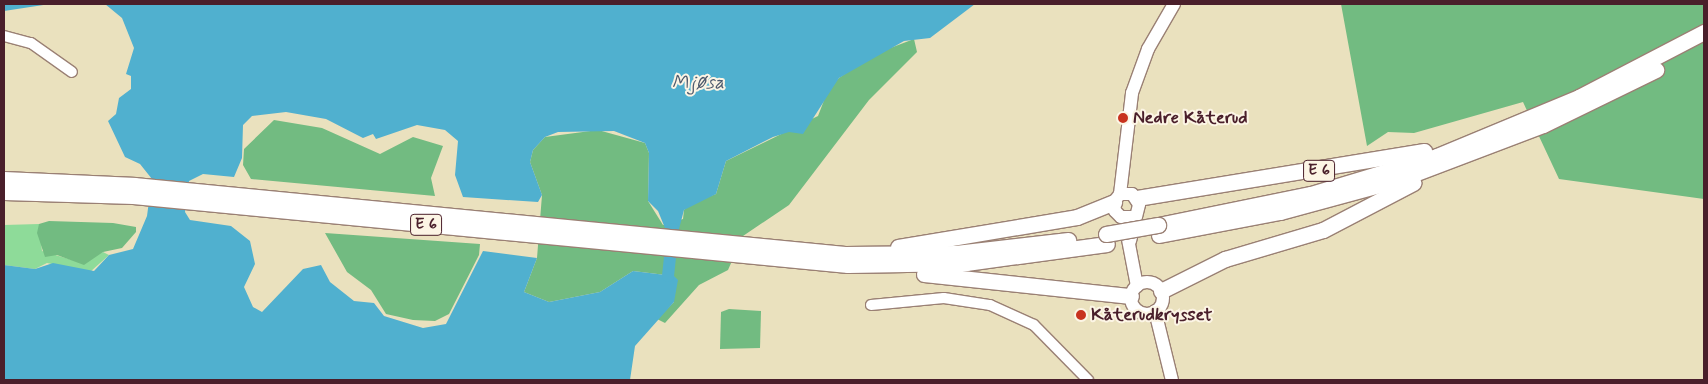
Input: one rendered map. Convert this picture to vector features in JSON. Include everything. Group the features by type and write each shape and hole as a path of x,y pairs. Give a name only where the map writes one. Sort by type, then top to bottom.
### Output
{"highway":[{"name":"E 6","path":"1159,230 1343,186 1498,132 1599,88 1704,32"},
{"name":"E 6","path":"4,179 134,190 1144,289 1225,259 1323,230 1461,158 1573,111 1704,44"},
{"name":"E 6","path":"846,260 1077,217 1125,197 1392,158 1498,132"},
{"name":"E 6","path":"846,260 966,263 1313,204 1461,158"},
{"name":"E 6","path":"4,192 134,190"}],"main road":[{"path":"1151,313 1161,305 1144,289 1136,265 1127,217 1124,162 1137,79 1174,4"},
{"path":"1125,197 1139,210 1127,217"},
{"path":"1144,289 1134,308 1151,313"},
{"path":"1151,313 1172,380"}],"street":[{"path":"4,36 31,43 72,72"},
{"path":"870,305 944,298 990,305 1034,325 1088,380"}],"green space":[{"path":"1341,4 1704,4 1704,199 1559,179 1523,102 1414,133 1388,132 1367,146"},
{"path":"914,39 917,52 869,100 789,205 743,236 728,270 699,285 665,323 657,319 674,302 674,276 633,271 600,292 549,302 524,292 537,258 542,195 530,162 533,150 545,137 598,130 645,143 649,153 648,201 663,225 683,219 684,210 693,202 716,194 726,161 818,116 828,90 839,78 872,55"},
{"path":"274,120 322,128 380,154 413,137 443,146 431,178 435,196 251,179 243,165 244,149"},
{"path":"49,221 113,223 136,227 136,232 122,248 103,252 84,265 57,255 45,257 37,233 39,224"},
{"path":"39,224 42,251 79,262 103,252 109,255 90,272 47,263 35,269 4,265 4,225"},
{"path":"325,233 480,244 479,255 449,314 435,321 413,320 386,314 371,290 347,272"},
{"path":"729,309 761,311 760,348 720,349 721,312"}],"water":[{"path":"4,4 50,4 4,11"},
{"name":"Mjøsa","path":"105,4 975,4 930,38 904,41 839,78 803,134 789,132 773,137 726,161 716,194 684,210 679,229 665,228 658,211 648,201 649,153 645,143 614,131 558,132 545,137 533,150 530,162 542,195 538,202 463,197 455,175 458,141 445,130 417,125 376,139 373,134 363,138 326,119 286,112 252,116 243,125 242,158 234,177 203,174 189,181 185,212 190,220 231,226 250,241 255,264 244,287 253,307 262,312 303,269 321,265 330,282 354,301 374,303 384,316 423,328 446,324 483,251 537,258 524,292 549,302 600,292 633,271 674,276 678,280 674,302 635,346 630,380 4,380 4,265 35,269 53,263 94,271 109,255 133,249 147,216 152,179 140,164 125,157 108,121 116,114 119,98 131,89 131,76 126,74 134,48 122,18"}],"waterway":[{"path":"668,276 673,229"}],"place":[{"name":"Nedre Kåterud","path":"1123,118"},
{"name":"Kåterudkrysset","path":"1081,315"}]}
